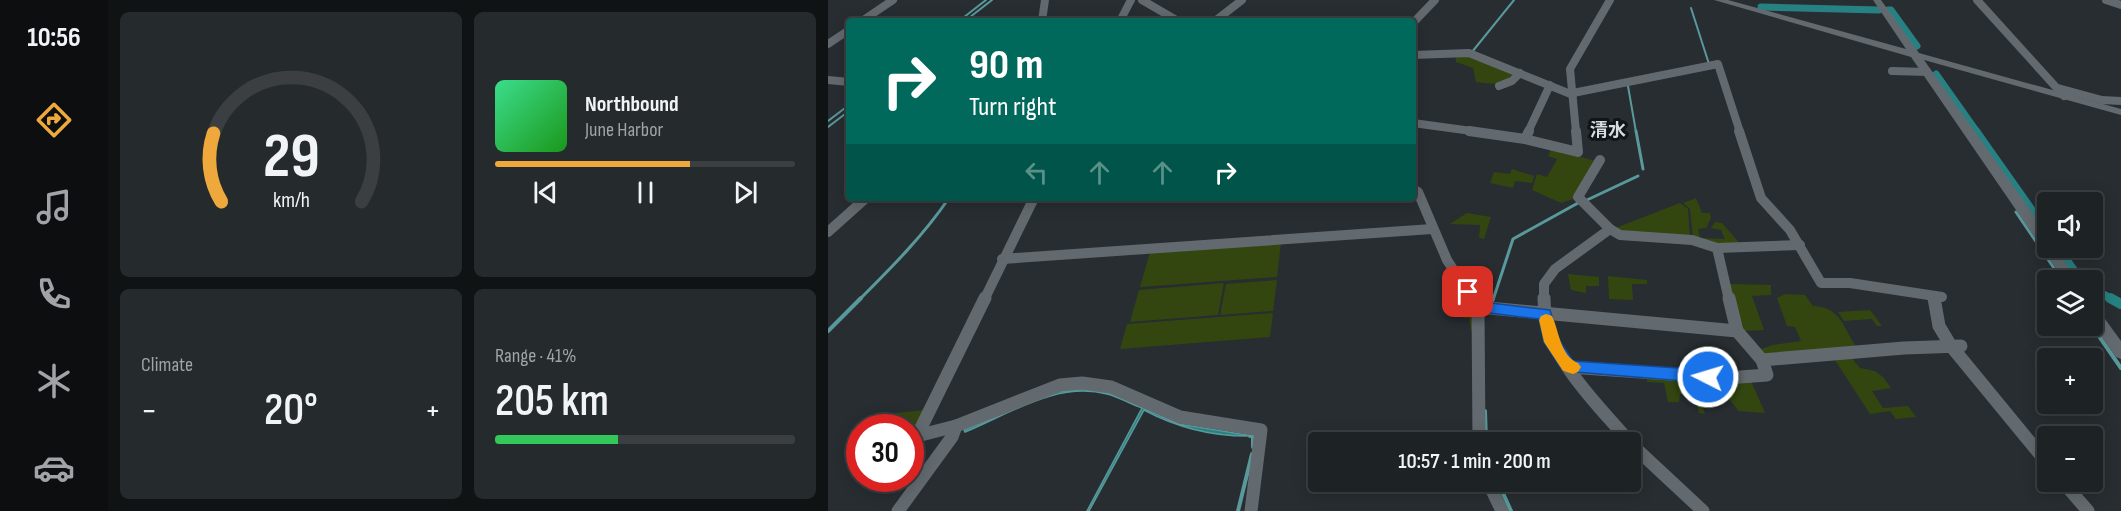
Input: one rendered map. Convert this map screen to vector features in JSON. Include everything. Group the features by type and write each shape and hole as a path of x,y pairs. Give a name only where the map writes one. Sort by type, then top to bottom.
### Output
{"street":[{"path":"866,18 893,0"},
{"path":"1042,18 1045,0"},
{"path":"1122,18 1131,0"},
{"path":"1142,0 1173,18"},
{"path":"1219,18 1242,0"},
{"path":"1416,20 1435,0"},
{"path":"1718,0 2061,92 2102,100 2121,100"},
{"path":"1877,0 2037,231"},
{"path":"1977,0 2061,92 2121,112"},
{"path":"2106,0 2121,5"},
{"path":"1416,123 1525,139 1578,152 1570,69 1609,1"},
{"path":"828,44 846,32"},
{"path":"1416,54 1469,54 1573,94 1718,64 1761,198 1800,245 1821,283 1850,282 1938,297 1939,326 1956,346 1970,371 2037,451"},
{"path":"1893,71 1927,72"},
{"path":"1499,86 1512,81 1520,73"},
{"path":"828,80 846,82"},
{"path":"1525,139 1550,86"},
{"path":"1600,160 1578,197 1610,229 1620,235 1692,240 1717,248 1800,245"},
{"path":"1416,191 1447,260 1478,307 1479,432"},
{"path":"828,232 864,201"},
{"path":"1032,201 917,436 956,426 1060,385 1082,383 1111,387 1180,417 1261,430 1251,511"},
{"path":"1002,259 1432,229"},
{"path":"1610,229 1555,269 1544,284 1545,314 1552,342 1587,393 1621,432"},
{"path":"1569,367 1727,378 1767,375 1762,360 1737,331 1717,248"},
{"path":"1478,307 1737,331"},
{"path":"2103,328 2121,353"},
{"path":"1762,360 1956,346"},
{"path":"898,511 952,437 956,426"},
{"path":"1641,454 1703,511"},
{"path":"1493,492 1502,511"},
{"path":"2071,492 2088,511"}],"green space":[{"path":"1456,56 1470,56 1516,74 1502,82 1492,84 1476,82 1473,68 1456,62"},
{"path":"1551,149 1596,161 1576,198 1561,203 1532,190 1537,174 1547,177 1557,159 1548,156"},
{"path":"1512,169 1534,176 1532,183 1515,181 1513,188 1490,183 1494,172 1510,174"},
{"path":"1696,198 1702,213 1710,213 1711,218 1706,228 1698,229 1700,238 1725,239 1721,230 1711,228 1715,222 1722,223 1741,245 1718,247 1693,238 1690,209 1683,203"},
{"path":"1680,203 1688,209 1690,238 1635,236 1613,229"},
{"path":"1467,213 1491,217 1484,239 1479,238 1480,225 1450,224"},
{"path":"1281,243 1277,277 1140,287 1150,252"},
{"path":"1568,274 1599,277 1599,286 1586,286 1586,293 1571,290"},
{"path":"1608,276 1647,280 1647,284 1632,284 1633,300 1609,299"},
{"path":"1277,280 1273,311 1220,315 1226,284"},
{"path":"1224,283 1218,315 1130,322 1139,290"},
{"path":"1729,284 1771,285 1771,295 1752,296 1764,330 1743,331"},
{"path":"1785,294 1805,295 1813,306 1822,307 1835,314 1856,347 1764,357 1759,350 1772,345 1801,341 1795,327 1787,326 1777,298"},
{"path":"1460,298 1469,298 1476,308 1476,331 1471,331 1469,318 1463,318 1463,314 1450,314 1453,304"},
{"path":"1870,310 1882,326 1877,326 1872,319 1844,321 1838,312"},
{"path":"1273,313 1270,337 1120,349 1127,324"},
{"path":"1850,356 1860,368 1875,371 1883,377 1891,388 1872,391 1883,408 1908,406 1916,417 1896,419 1890,411 1870,414 1833,357"},
{"path":"1647,375 1693,379 1705,414 1699,413 1695,396 1680,394 1679,402 1668,402 1664,383 1647,382"},
{"path":"1710,380 1751,381 1765,413 1738,411 1734,404 1715,394"},
{"path":"926,410 924,414 895,413"}],"water":[{"path":"1082,389 1110,393 1179,424 1253,436 1225,435 1197,430 1170,422 1144,410 1087,511 1142,408 1111,395 1088,391 1070,392 1035,401 1057,392"},
{"path":"1015,409 965,432 964,430"}],"waterway":[{"path":"963,18 986,0"},
{"path":"969,18 992,0"},
{"path":"1472,52 1514,0"},
{"path":"1761,7 1879,10"},
{"path":"1691,8 1709,64"},
{"path":"1888,10 1891,10 1917,46"},
{"path":"1936,74 1977,132"},
{"path":"1628,86 1636,132"},
{"path":"828,121 846,107"},
{"path":"828,127 846,113"},
{"path":"1636,131 1643,169"},
{"path":"1976,131 2037,217"},
{"path":"1587,200 1638,176"},
{"path":"859,300 918,238 947,201"},
{"path":"1493,300 1513,239 1578,203"},
{"path":"2016,212 2055,270"},
{"path":"2065,258 2074,270"},
{"path":"2103,294 2113,300"},
{"path":"1491,305 1493,298"},
{"path":"2110,298 2121,304"},
{"path":"828,331 859,300"},
{"path":"2099,336 2121,368"},
{"path":"1485,411 1486,432"},
{"path":"1250,436 1253,436 1253,447"},
{"path":"1238,511 1252,454"},
{"path":"1502,492 1511,511"}],"slow traffic":[{"path":"1546,320 1552,342 1569,367 1573,367"}],"district":[{"name":"清水","path":"1608,130"}],"route":[{"path":"1468,292 1478,307 1545,314 1552,342 1569,367 1708,377"}]}
